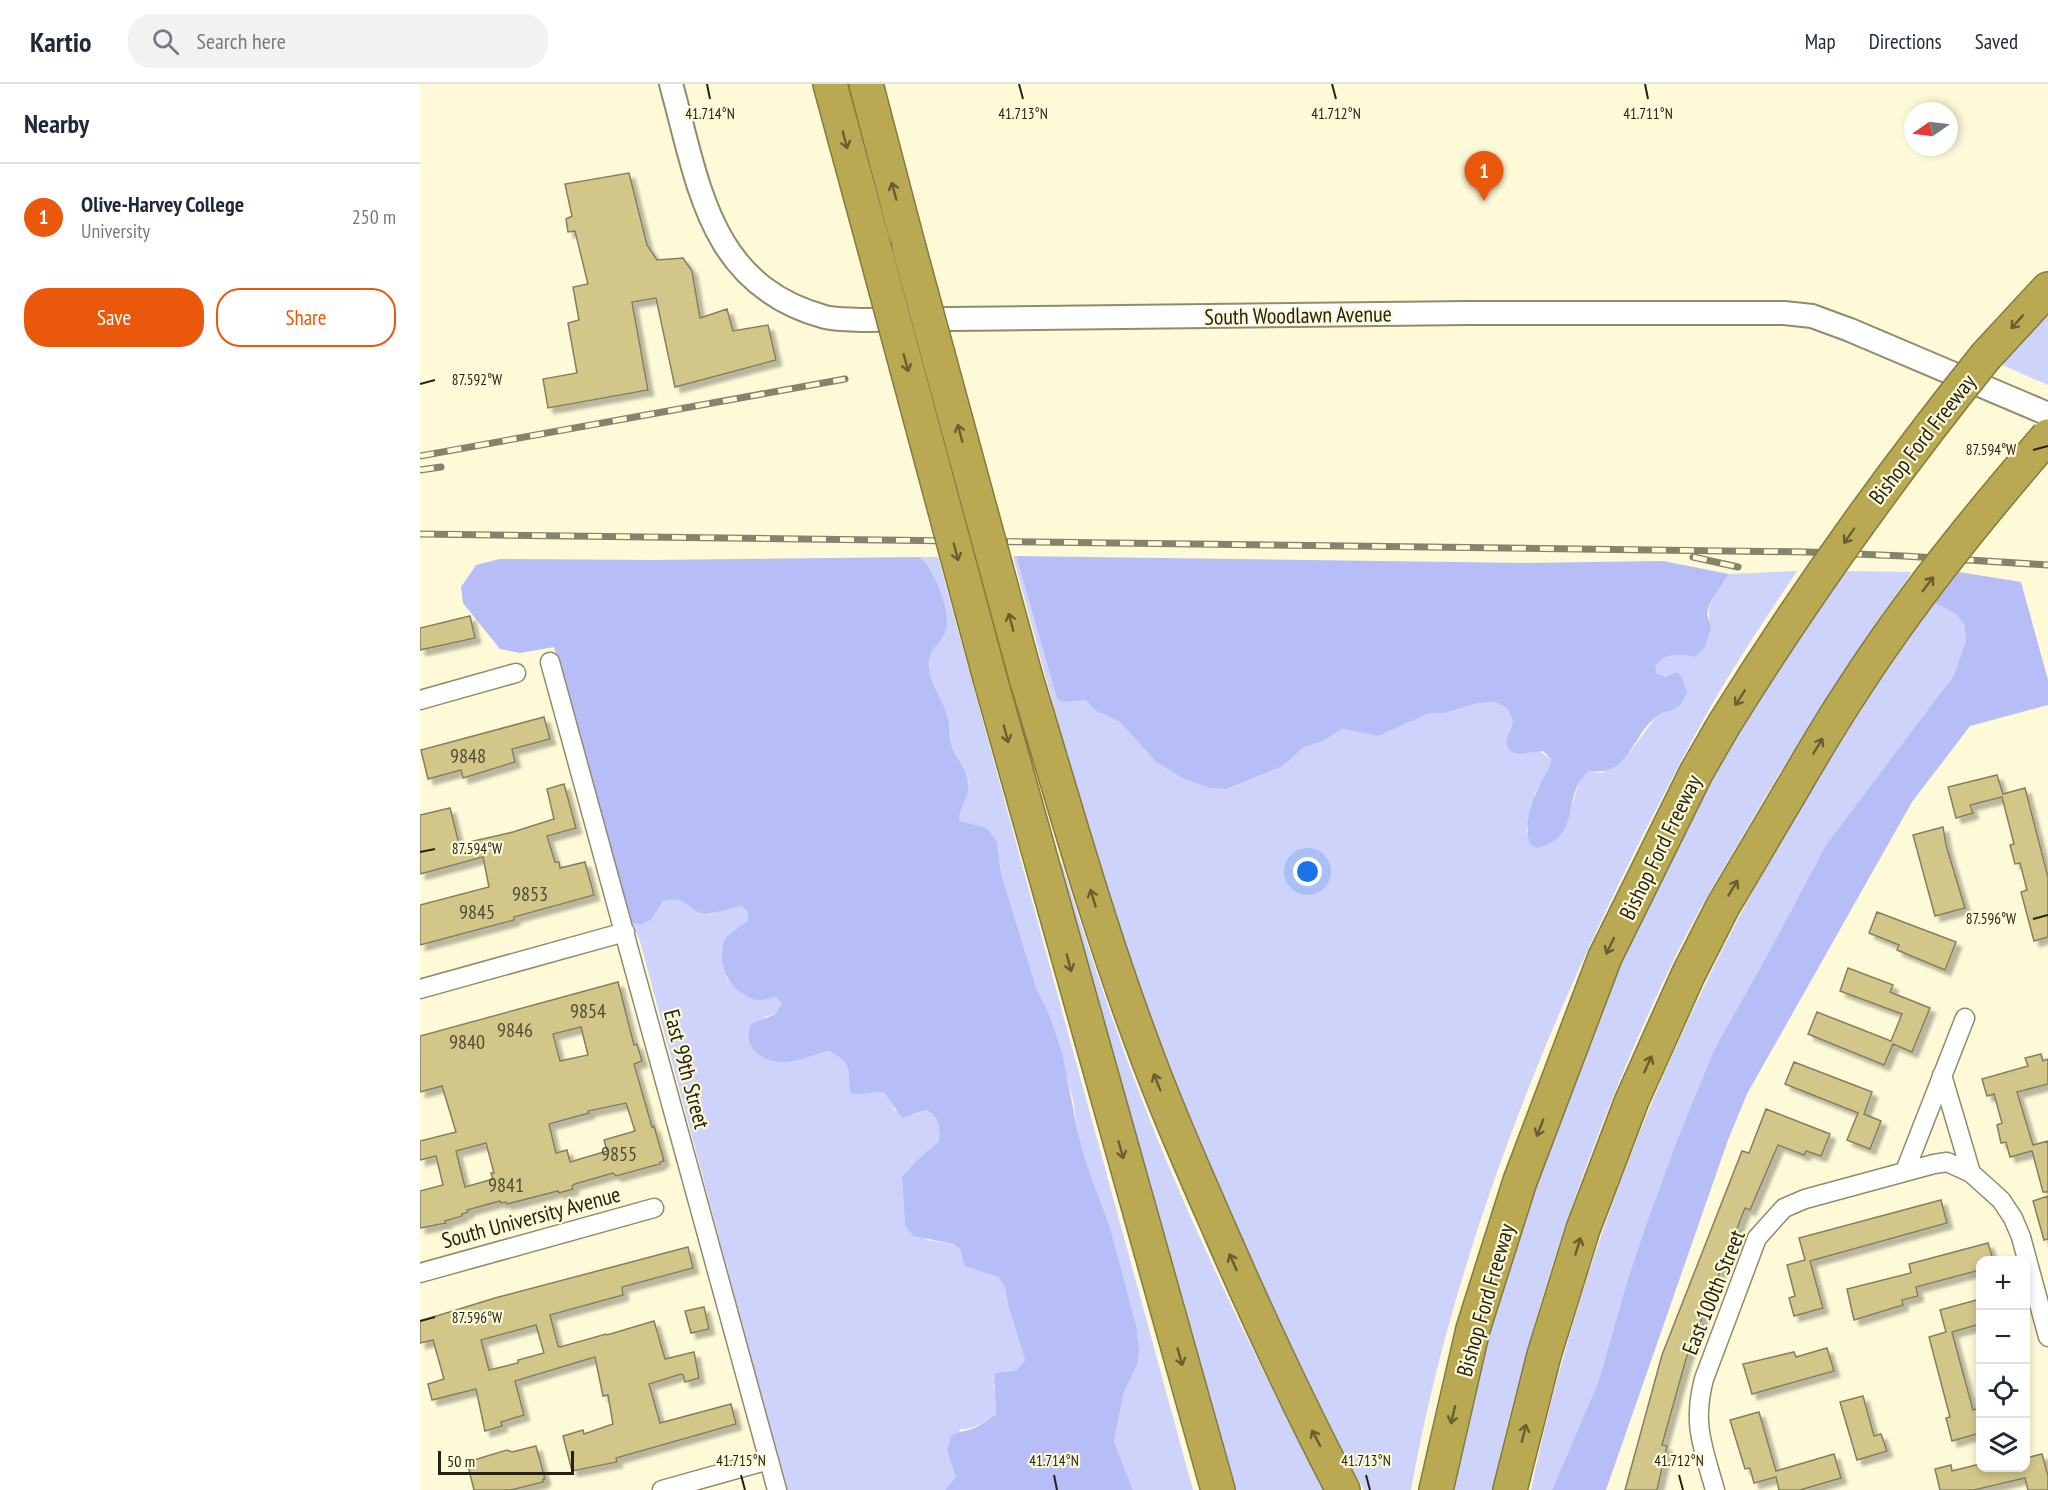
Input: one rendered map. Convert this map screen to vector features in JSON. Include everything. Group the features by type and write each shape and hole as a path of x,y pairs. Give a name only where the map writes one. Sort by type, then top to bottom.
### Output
{"highway":[{"path":"830,84 990,678 1218,1490"},
{"path":"866,84 1026,678 1092,894 1140,1040 1186,1155 1249,1298 1308,1423 1343,1490"},
{"name":"Bishop Ford Freeway","path":"1436,1490 1473,1329 1524,1170 1605,957 1696,773 1771,649 1851,532 1986,356 2048,289"},
{"path":"1510,1490 1544,1355 1583,1229 1632,1100 1688,975 1723,906 1849,694 1888,638 1986,509 2048,436"}],"street":[{"name":"South Woodlawn Avenue","path":"671,84 701,193 711,221 730,254 769,294 798,308 827,317 862,320 1467,313 1784,313 1812,316 1850,330 2048,414"},
{"name":"East 99th Street","path":"550,662 777,1490"},
{"path":"420,700 516,674"},
{"path":"420,988 625,932"},
{"path":"1905,1171 1965,1018"},
{"path":"1942,1075 1971,1173 2001,1200 2013,1218 2021,1237 2048,1337"},
{"name":"East 100th Street","path":"1715,1490 1700,1436 1698,1415 1700,1398 1704,1379 1757,1238 1784,1208 1805,1199 1905,1171 1947,1162 1971,1173"},
{"name":"South University Avenue","path":"420,1273 654,1208"},
{"path":"662,1490 769,1460"}],"shaded area":[{"path":"2048,313 2048,385 2000,364"},
{"path":"1013,556 1016,556 1057,699 1085,700 1096,711 1120,722 1156,762 1184,779 1209,788 1228,789 1283,766 1303,748 1325,740 1342,729 1378,736 1430,713 1445,713 1479,703 1495,702 1507,708 1513,720 1509,730 1551,759 1551,766 1535,792 1526,833 1566,825 1580,779 1589,771 1602,773 1630,752 1655,718 1680,705 1666,677 1657,674 1655,666 1668,656 1695,657 1711,627 1710,605 1729,574 1797,571 1718,694 1678,767 1603,918 1533,1076 1474,1240 1449,1323 1428,1406 1411,1490 1364,1490 1332,1434 1292,1354 1186,1118 1132,974 1080,804"},
{"path":"1016,556 1526,563 1663,561 1729,574 1710,603 1707,614 1711,627 1705,647 1695,657 1668,656 1655,666 1657,674 1666,677 1677,672 1682,678 1687,692 1681,704 1655,718 1621,762 1603,771 1589,771 1580,780 1561,835 1552,842 1537,848 1530,844 1528,820 1535,795 1551,759 1543,751 1517,754 1509,750 1506,742 1513,720 1507,708 1495,702 1479,703 1445,713 1430,713 1378,736 1342,729 1325,740 1303,748 1283,766 1227,789 1209,788 1184,779 1156,762 1120,722 1096,711 1085,700 1064,702 1057,699"},
{"path":"919,557 938,557 1193,1490 1133,1490 1114,1441 1124,1392 1137,1365 1078,1133 1073,1100 1049,1014 1036,987 1001,873 997,842 977,825 959,822 958,814 966,798 969,783 951,744 950,730 930,675 929,657 945,631 930,572"},
{"path":"919,557 936,581 946,614 945,632 931,655 929,666 933,684 947,716 951,744 968,782 968,792 960,811 959,821 987,828 997,842 1001,873 1036,987 1049,1014 1062,1053 1086,1163 1110,1228 1136,1326 1139,1350 1137,1365 1124,1392 1114,1441 1133,1490 945,1490 956,1477 947,1452 951,1436 977,1427 996,1414 994,1384 996,1373 1017,1370 1025,1360 1008,1305 1005,1287 998,1277 965,1266 960,1249 954,1244 913,1236 905,1225 902,1177 939,1141 939,1126 936,1119 926,1110 903,1118 883,1092 850,1093 846,1064 829,1051 783,1062 767,1059 755,1051 749,1039 751,1024 776,1014 782,1003 776,997 758,1000 745,995 738,991 725,972 722,957 724,942 728,935 748,920 747,911 741,906 707,914 696,911 678,900 663,901 651,920 641,925 630,922 554,647 520,653 500,649 463,603 461,587 476,565 500,559"},
{"path":"1843,571 1912,572 1806,731 1684,939 1618,1084 1568,1217 1526,1353 1492,1490 1450,1490 1487,1334 1520,1225 1596,1020 1645,913 1706,792 1746,720 1793,644"},
{"path":"1959,572 2021,582 2048,680 2048,705 1970,726 1912,802 1747,1094 1728,1140 1606,1490 1552,1490 1599,1380 1647,1222 1679,1135 1715,1048 1826,845 1954,675 1966,640 1964,624 1956,614 1935,603"},
{"path":"1935,603 1956,614 1964,624 1966,640 1954,675 1826,845 1715,1048 1679,1135 1647,1222 1599,1380 1552,1490 1531,1490 1559,1371 1595,1254 1637,1139 1686,1026 1740,915 1800,807 1865,703"},
{"path":"1062,863 1106,1002 1157,1138 1236,1316 1324,1490 1227,1490 1059,864"},
{"path":"674,898 687,903 699,913 710,915 730,907 741,906 747,911 748,920 741,928 730,933 722,956 727,979 756,1000 776,997 783,1003 776,1014 764,1017 797,1059 829,1051 842,1060 848,1068 850,1093 883,1092 891,1100 895,1111 914,1115 926,1110 936,1119 939,1127 939,1141 902,1177 905,1225 927,1240 954,1244 987,1272 998,1277 1005,1287 1008,1305 1025,1360 1017,1370 1006,1371 993,1386 997,1402 996,1414 976,1426 961,1429 947,1452 956,1477 945,1490 786,1490 640,941 630,922 641,925 651,920 663,900"}],"building":[{"path":"629,173 647,245 657,260 683,258 692,271 700,318 727,309 733,331 768,325 776,360 675,387 656,298 632,302 648,390 548,408 543,379 577,373 568,323 579,320 573,287 588,284 575,231 568,232 566,219 572,216 565,184"},
{"path":"470,616 475,638 420,650 420,628"},
{"path":"544,717 550,739 512,749 515,762 463,778 461,770 428,779 421,750"},
{"path":"1997,775 2003,794 2025,788 2048,877 2048,937 2034,941 2021,892 2027,890 2020,863 2015,864 2010,845 2014,844 2002,797 1970,805 1973,813 1956,818 1948,787"},
{"path":"564,784 576,828 547,836 555,862 559,862 560,868 585,862 594,895 514,917 514,920 420,945 420,905 489,887 483,857 420,874 420,815 450,808 459,844 465,843 513,832 554,819 547,789"},
{"path":"1943,827 1946,845 1965,908 1935,916 1913,835"},
{"path":"1877,912 1956,942 1945,970 1897,950 1899,945 1869,933"},
{"path":"1848,968 1893,985 1890,992 1930,1008 1912,1052 1893,1044 1884,1065 1808,1034 1817,1012 1891,1041 1902,1014 1840,991"},
{"path":"618,982 634,1045 637,1044 642,1061 634,1064 664,1161 616,1176 613,1173 575,1184 572,1186 573,1189 559,1193 558,1191 507,1204 500,1201 467,1210 468,1212 462,1216 445,1221 446,1223 420,1228 420,1191 443,1185 436,1156 420,1160 420,1141 456,1132 442,1086 420,1092 420,1036","holes":["581,1027 588,1055 560,1061 553,1034","626,1103 635,1131 604,1140 607,1151 570,1162 567,1150 556,1153 549,1124 589,1113 588,1111","486,1143 494,1173 491,1173 493,1179 465,1187 456,1151"]},
{"path":"2041,1054 2043,1061 2048,1059 2048,1084 2017,1092 2033,1145 2048,1141 2048,1192 2043,1192 2032,1151 2010,1157 2006,1142 2001,1143 1997,1125 2002,1123 1994,1094 1987,1096 1982,1079 2028,1066 2025,1058"},
{"path":"1794,1062 1872,1092 1864,1114 1881,1121 1870,1149 1847,1140 1858,1113 1785,1084"},
{"path":"1766,1109 1830,1134 1821,1156 1806,1151 1804,1155 1778,1145 1750,1210 1745,1208 1686,1359 1662,1445 1667,1446 1657,1490 1625,1490 1662,1355 1742,1151 1749,1153"},
{"path":"2048,1196 2048,1239 2044,1240 2033,1201"},
{"path":"1941,1200 1947,1223 1810,1261 1823,1308 1794,1316 1789,1298 1795,1296 1787,1265 1805,1260 1799,1238"},
{"path":"1988,1243 1992,1256 1976,1256 1976,1271 1916,1287 1918,1296 1902,1300 1903,1305 1854,1320 1847,1289 1911,1273 1909,1264"},
{"path":"688,1247 693,1268 622,1287 623,1295 550,1315 558,1346 654,1321 665,1359 694,1352 699,1378 685,1382 681,1374 649,1384 660,1423 731,1404 736,1424 616,1458 617,1462 572,1471 563,1436 583,1430 584,1434 613,1424 608,1395 603,1396 595,1357 515,1381 524,1415 501,1422 502,1426 485,1431 476,1389 432,1400 428,1384 444,1379 433,1340 420,1343 420,1321 495,1298","holes":["536,1325 544,1353 518,1360 518,1363 489,1370 481,1340"]},
{"path":"1976,1300 1976,1325 1952,1332 1973,1410 1976,1409 1976,1434 1952,1441 1946,1418 1950,1417 1929,1337 1946,1332 1940,1310"},
{"path":"704,1307 709,1329 691,1333 685,1311"},
{"path":"1827,1348 1834,1371 1752,1394 1743,1364 1794,1352 1796,1357"},
{"path":"1863,1396 1874,1436 1881,1434 1887,1451 1857,1460 1840,1402"},
{"path":"1759,1412 1776,1471 1834,1454 1841,1478 1800,1490 1779,1490 1776,1477 1754,1483 1750,1468 1745,1469 1730,1420"},
{"path":"536,1446 545,1479 543,1482 511,1490 474,1490 467,1462 507,1450 512,1452"},
{"path":"2042,1454 2048,1476 2048,1490 2028,1490 2025,1478 1974,1490 1940,1490 1935,1469 1951,1465 1952,1471 1976,1465 1976,1472 2030,1472 2030,1457"}],"railway":[{"path":"420,456 845,379"},
{"path":"420,470 441,467"},
{"path":"420,534 1808,552 2048,565"},
{"path":"1693,557 1738,567"}],"place":[{"name":"Olive-Harvey College","path":"1484,201"}]}
